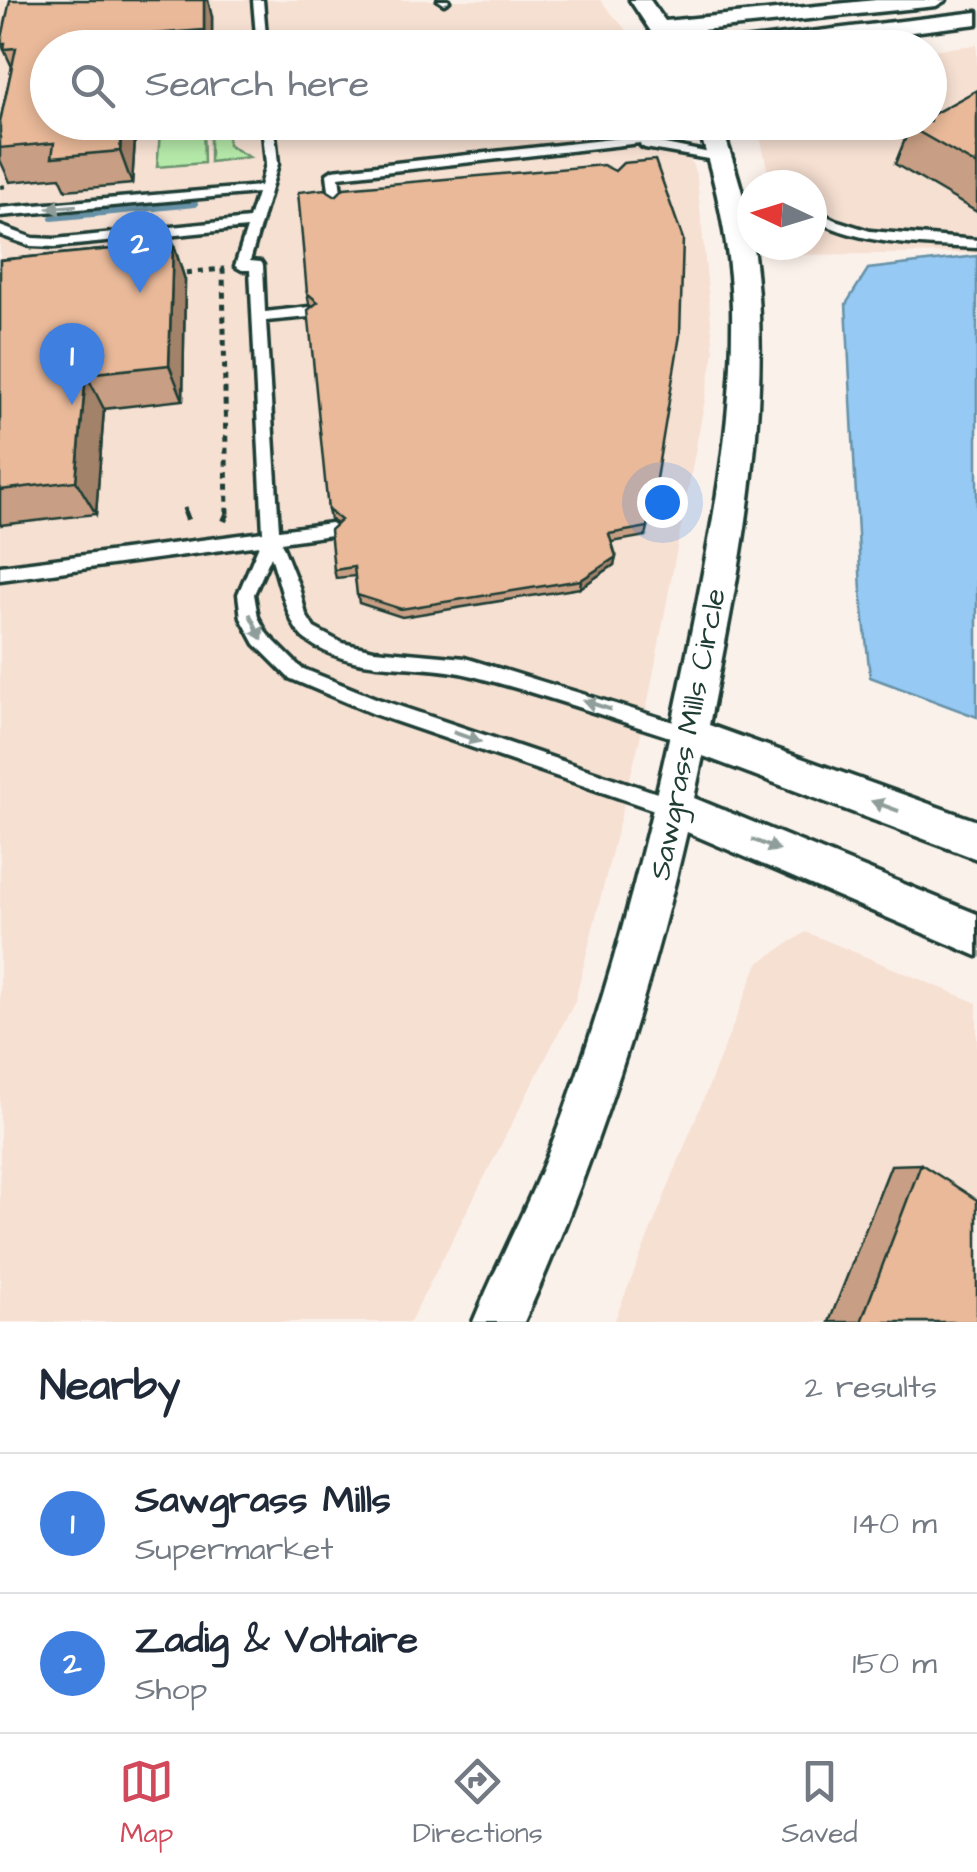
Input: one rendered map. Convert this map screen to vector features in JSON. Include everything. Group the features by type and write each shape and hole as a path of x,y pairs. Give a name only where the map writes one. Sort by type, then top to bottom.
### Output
{"street":[{"path":"640,0 660,28 936,0"},
{"path":"877,30 977,18"},
{"name":"Sawgrass Mills Circle","path":"715,140 737,203"},
{"name":"Sawgrass Mills Circle","path":"498,1322 544,1229 600,1082 645,936 675,808 734,486 744,408 743,260"},
{"path":"690,734 977,840"},
{"path":"675,808 977,935"}],"lane":[{"path":"258,0 260,30"},
{"path":"270,140 272,164 242,266 256,265 271,537 291,586 298,616 308,633 338,650 374,658 465,666 690,734"},
{"path":"336,199 334,174 640,140"},
{"path":"630,142 721,159"},
{"path":"600,145 606,160"},
{"path":"0,212 264,188"},
{"path":"827,222 886,236 977,244"},
{"path":"1,232 31,242 55,243 253,223"},
{"path":"259,318 310,312"},
{"path":"0,573 331,529"},
{"path":"271,537 246,594 250,618 276,658 295,673 374,706 675,808"}],"path":[{"path":"167,275 222,268 229,509 226,519 218,525"},
{"path":"184,508 186,521 193,528"}],"shaded area":[{"path":"0,0 600,0 626,30 30,30 30,140 683,140 697,177 714,352 645,718 575,1001 410,1322 0,1322"},
{"path":"977,45 977,253 827,255 827,170 768,170 761,140 947,140 947,48"},
{"path":"806,932 977,1003 977,1322 614,1322 758,963"}],"green space":[{"path":"159,140 203,140 204,163 157,167"},
{"path":"210,140 228,140 228,145 249,157 210,162"}],"water":[{"path":"977,256 977,717 870,677 861,591 846,304 868,269"}],"building":[{"path":"10,0 204,0 204,30 30,30 30,140 121,140 120,151 52,157 54,143 0,148 0,122 16,48 4,49 5,43 1,43"},
{"path":"977,90 977,165 933,140 947,140 947,107"},
{"path":"655,160 683,239 680,335 648,527 609,534 616,557 581,580 401,609 357,595 354,567 334,570 330,530 341,520 328,510 308,310 318,302 307,293 298,192 325,189 336,196 344,188 603,165 615,171 623,163"},
{"path":"173,243 169,365 86,374 76,481 0,490 0,260"},
{"path":"921,1164 977,1200 977,1322 861,1322"}],"waterway":[{"path":"52,218 195,204"}],"place":[{"name":"Zadig & Voltaire","path":"140,293"},
{"name":"Sawgrass Mills","path":"72,405"}]}
